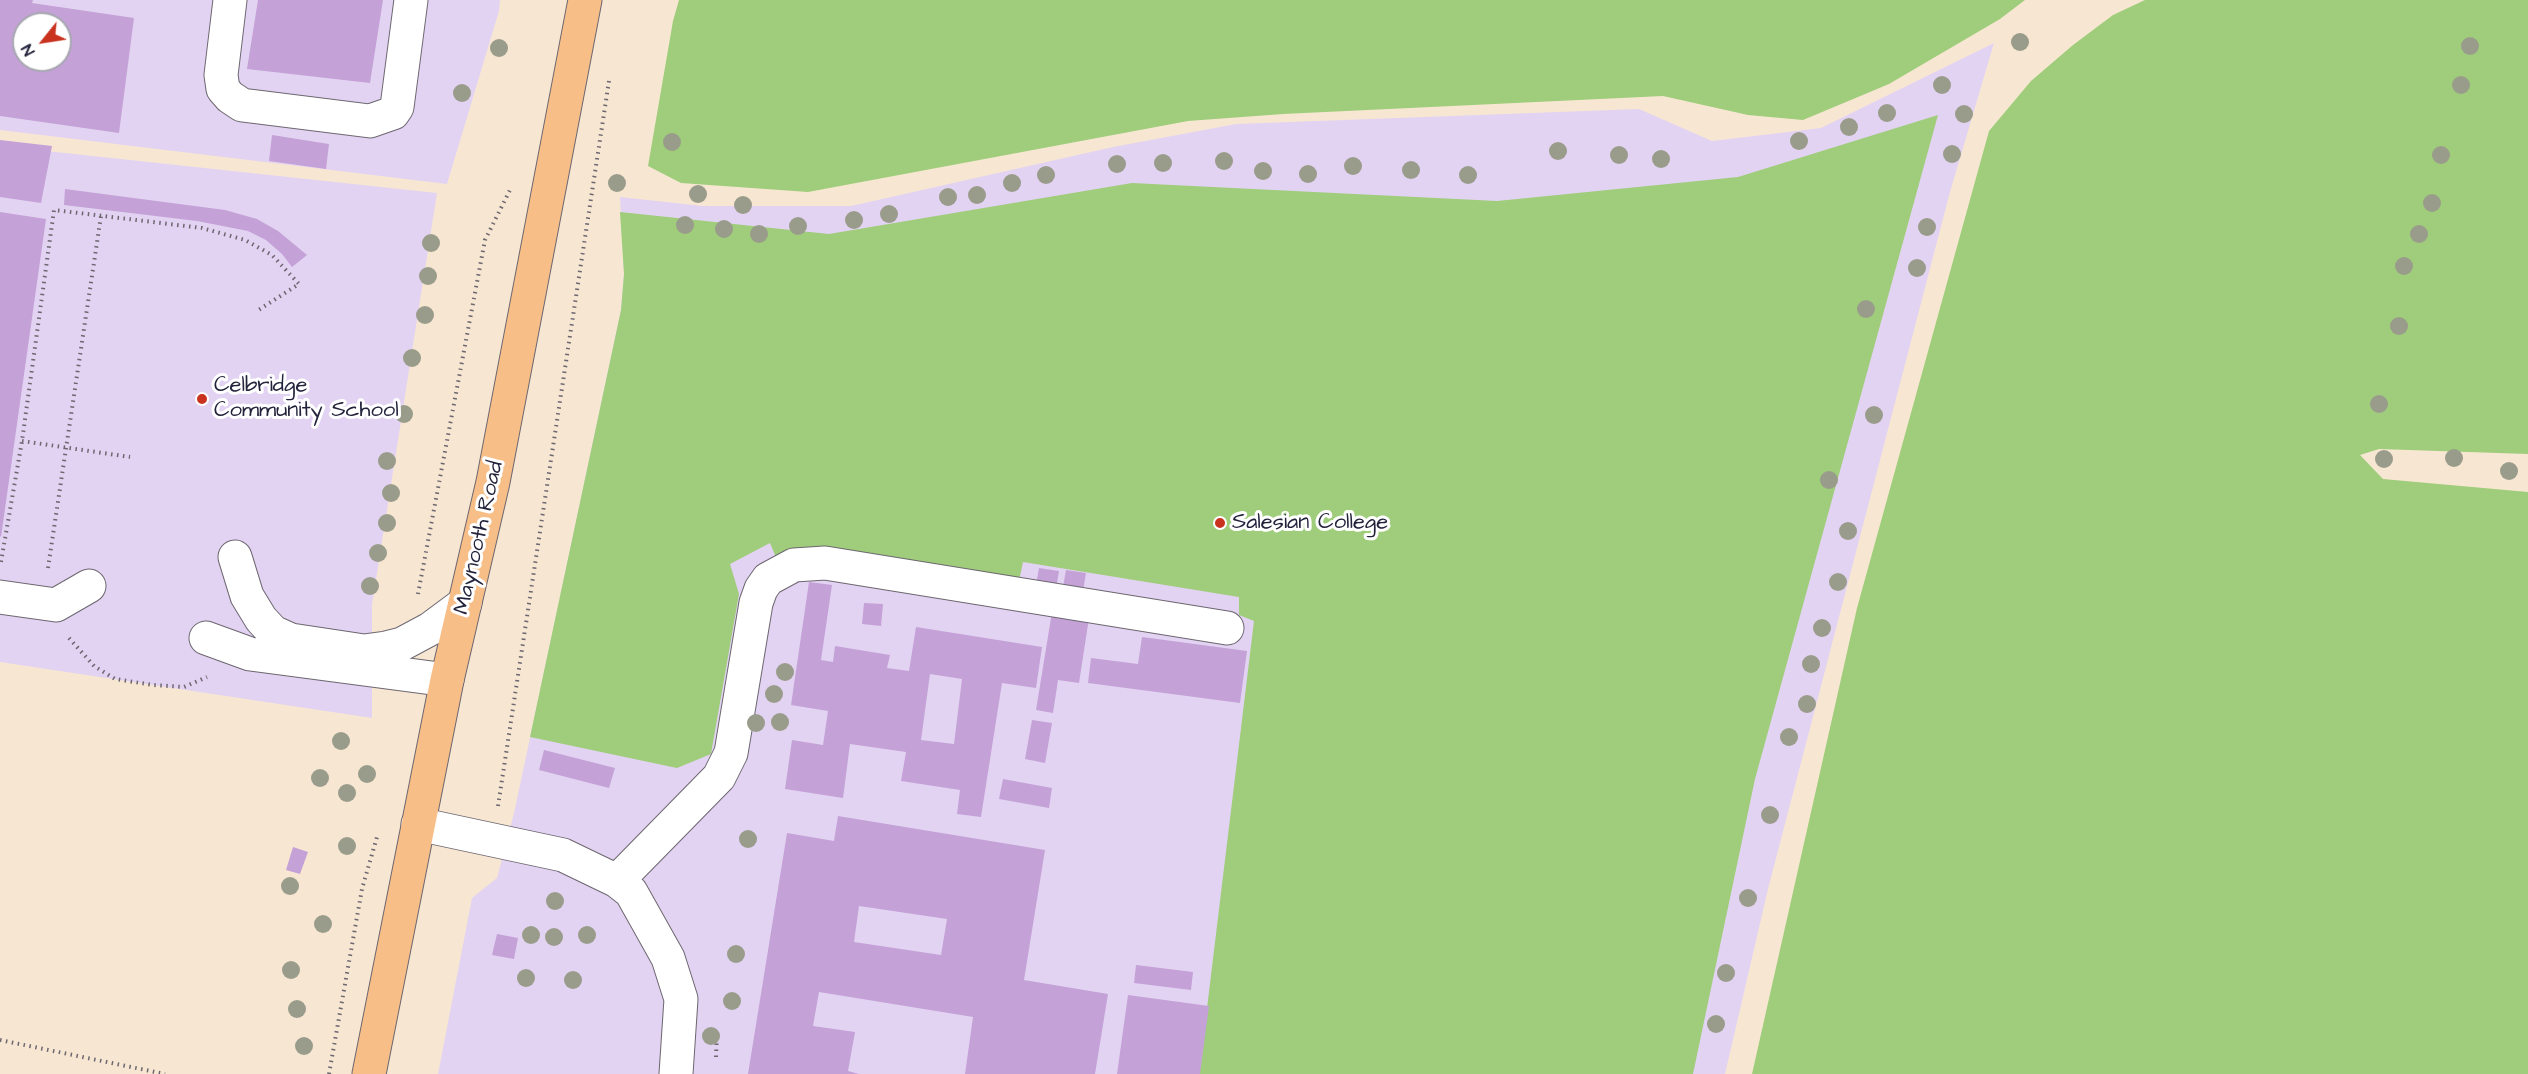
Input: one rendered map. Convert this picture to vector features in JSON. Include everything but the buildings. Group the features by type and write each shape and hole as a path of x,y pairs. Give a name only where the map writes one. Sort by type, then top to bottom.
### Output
{"main road":[{"name":"Maynooth Road","path":"369,1074 447,680 494,482 585,0"}],"lane":[{"path":"230,0 221,75 223,89 231,97 242,105 370,121 393,112 397,106 411,0"},
{"path":"235,557 247,596 261,619 273,632 291,640 364,651 386,648 416,637 465,603"},
{"path":"617,881 719,777 731,753 756,603 768,579 794,565 825,563 1227,628"},
{"path":"0,597 56,605 89,586"},
{"path":"206,638 260,656 447,680"},
{"path":"418,824 563,855 617,881 630,892 668,958 681,999 676,1074"}],"path":[{"path":"491,841 610,75"},
{"path":"416,637 418,592 473,294 485,240 511,187"},
{"path":"1,564 22,441 54,210 202,228 245,240 272,255 299,284 257,311"},
{"path":"101,216 48,569 40,579 30,581 72,642 94,666 115,679 184,687 215,673"},
{"path":"22,441 130,457"},
{"path":"329,1074 362,889 377,834"},
{"path":"0,1040 165,1074"}],"shaded area":[{"path":"0,0 500,0 499,11 447,184 0,130"},
{"name":"Salesian College","path":"1994,43 1950,192 1768,889 1725,1074 438,1074 472,898 497,878 514,813 621,310 624,274 620,197 703,206 851,206 1113,147 1236,124 1639,109 1712,141 1821,128"},
{"name":"Celbridge Community School","path":"0,146 437,193 372,605 372,718 0,662"}],"green space":[{"path":"679,0 2025,0 2000,19 1889,84 1803,120 1748,115 1663,96 1283,114 1188,121 808,192 681,183 648,166 673,21"},
{"path":"2145,0 2528,0 2528,454 2379,449 2360,455 2383,479 2528,492 2528,1074 1752,1074 1857,608 1989,131 2031,81 2073,45 2113,15"},
{"name":"Salesian College","path":"1938,115 1755,779 1693,1074 1199,1074 1254,621 1239,615 1239,597 1023,562 1019,581 778,562 770,543 730,564 739,594 711,754 677,768 530,737 621,310 624,274 620,212 829,234 1132,183 1497,201 1738,177"}],"place":[{"name":"Celbridge Community School","path":"202,399"},
{"name":"Salesian College","path":"1220,523"}]}
